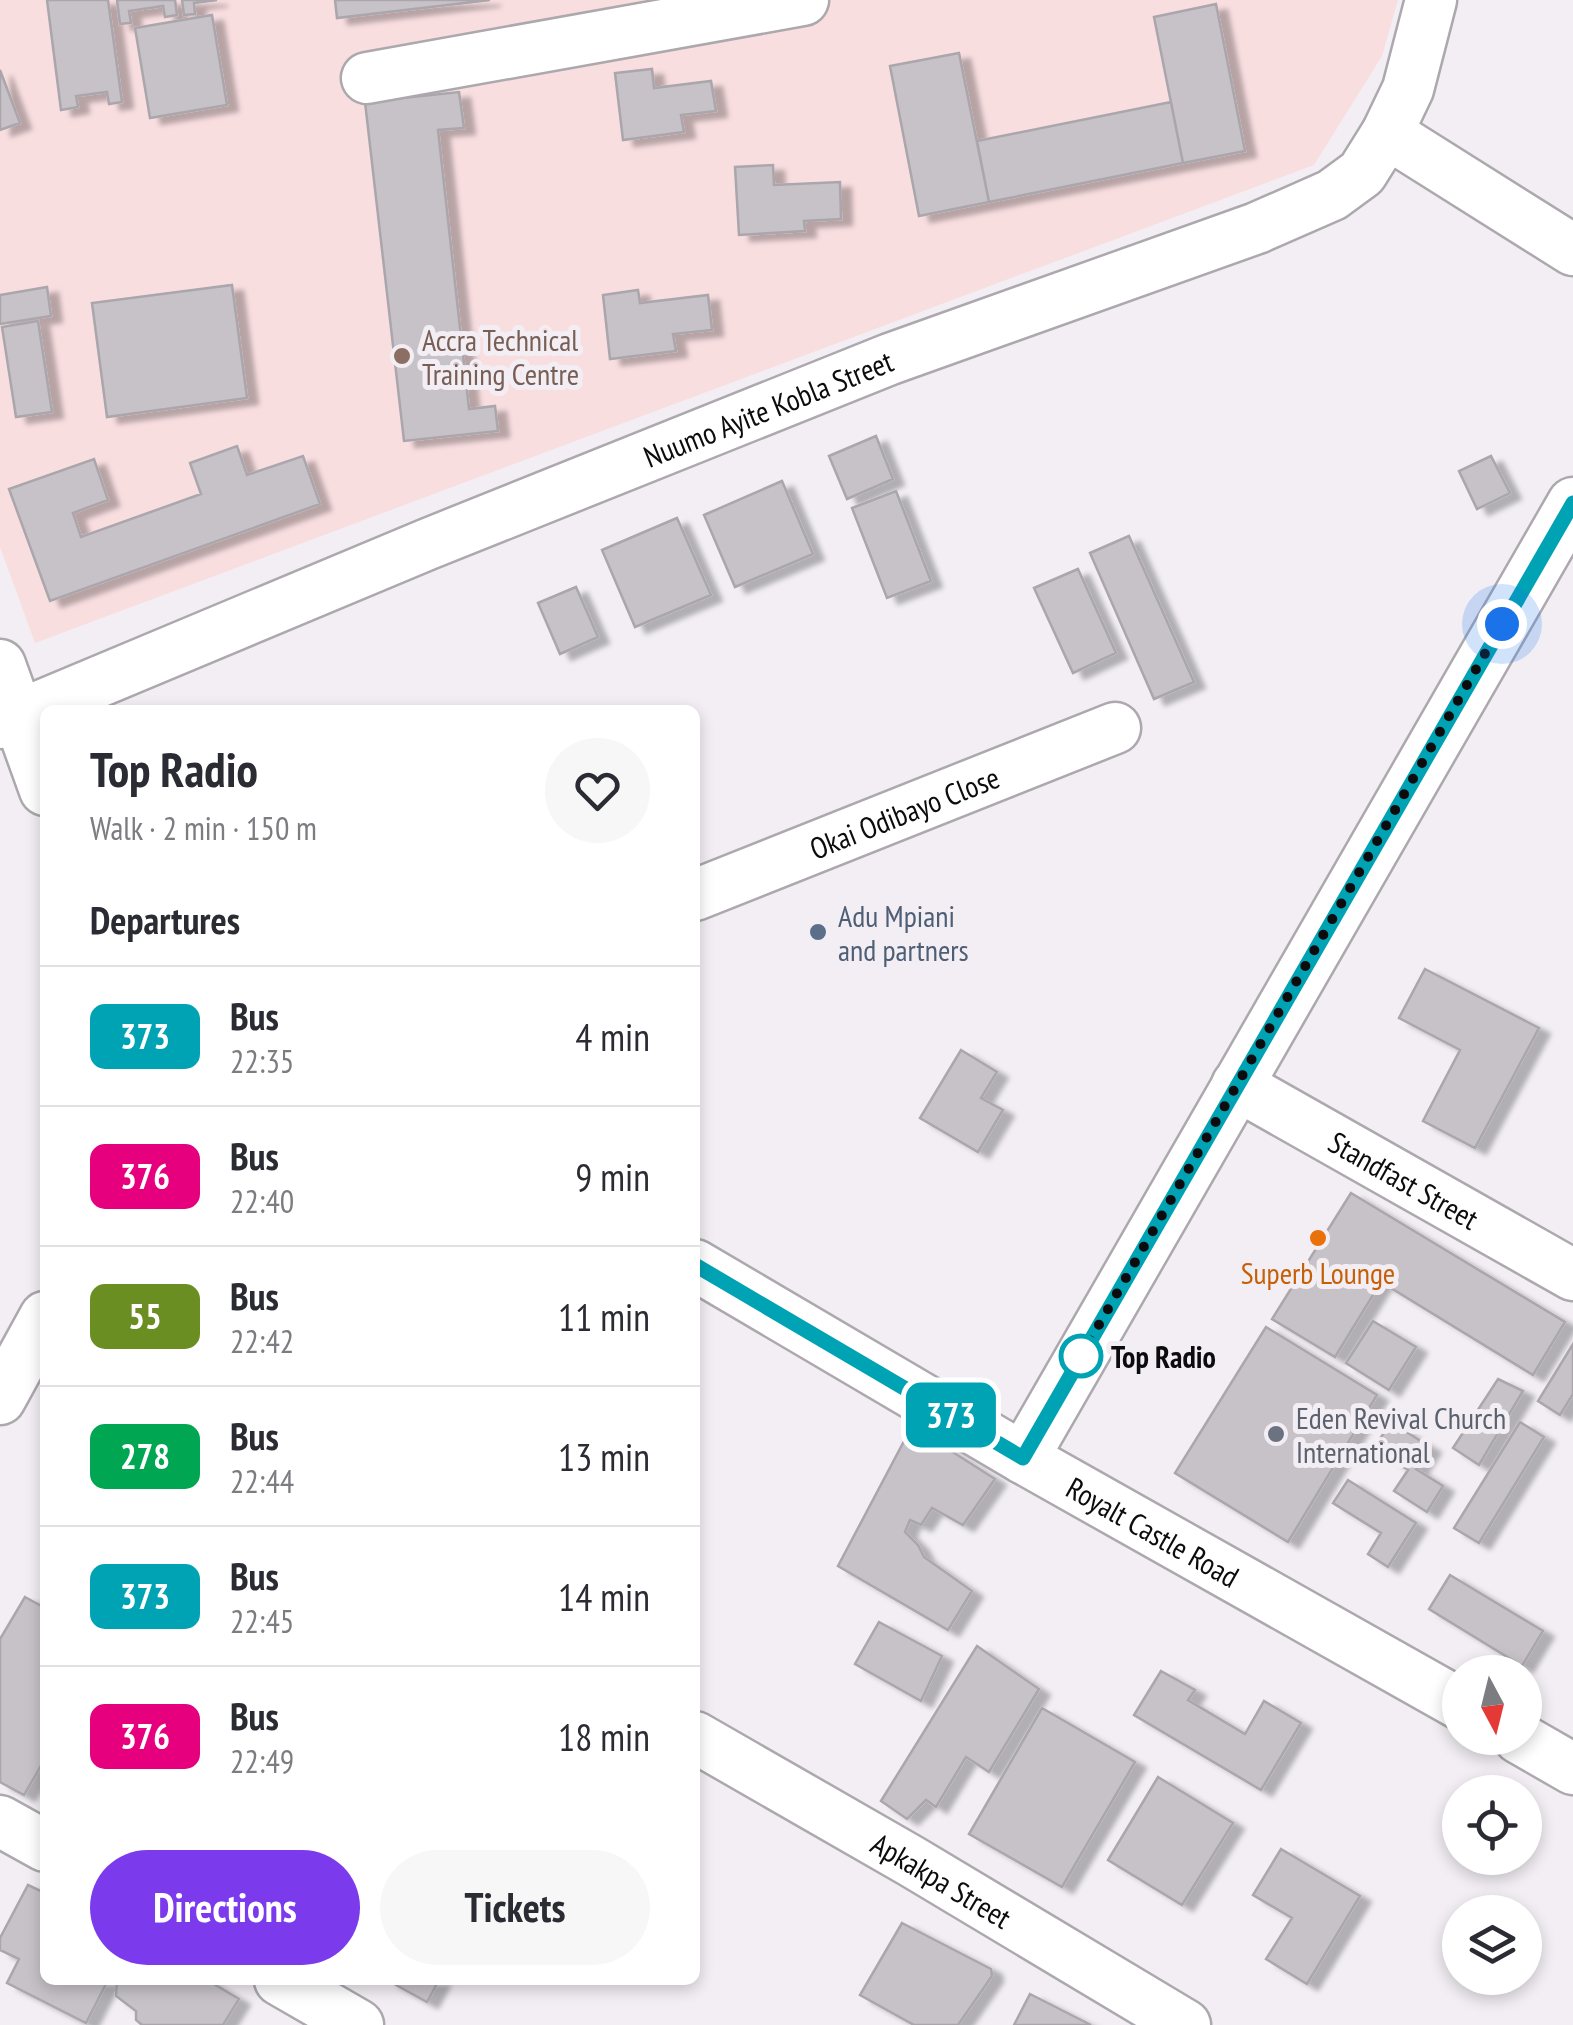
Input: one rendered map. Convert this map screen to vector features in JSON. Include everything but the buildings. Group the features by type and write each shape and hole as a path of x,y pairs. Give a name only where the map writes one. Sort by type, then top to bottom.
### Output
{"street":[{"path":"367,78 804,0"},
{"name":"Nuumo Ayite Kobla Street","path":"46,705 428,544 890,358 1257,228 1332,194 1362,173 1387,133 1408,89 1431,0"},
{"path":"1387,133 1573,250"},
{"path":"1023,1458 1573,503"},
{"path":"0,664 10,720 40,780"},
{"name":"Nuumo Ayite Kobla Street","path":"10,720 40,707"},
{"name":"Okai Odibayo Close","path":"700,894 1115,728"},
{"name":"Standfast Street","path":"1237,1085 1573,1274"},
{"name":"Royalt Castle Road","path":"700,1268 1023,1458 1442,1694"},
{"path":"0,1399 38,1346"},
{"name":"Apkakpa Street","path":"700,1740 911,1860 1185,2025"},
{"path":"1542,1751 1573,1769"},
{"path":"0,1821 40,1843"},
{"path":"289,1985 358,2025"}],"shaded area":[{"name":"Accra Technical Training Centre","path":"0,0 1398,0 1382,56 1314,165 35,643 0,547"}],"bus line":[{"name":"373","path":"700,1268 1023,1458 1573,503"}],"place":[{"name":"Accra Technical Training Centre","path":"402,356"},
{"name":"Adu Mpiani and partners","path":"818,932"},
{"name":"Superb Lounge","path":"1318,1238"},
{"name":"Top Radio","path":"1081,1356"},
{"name":"Eden Revival Church International","path":"1276,1434"}],"route":[{"path":"1081,1356 1502,624"}]}
